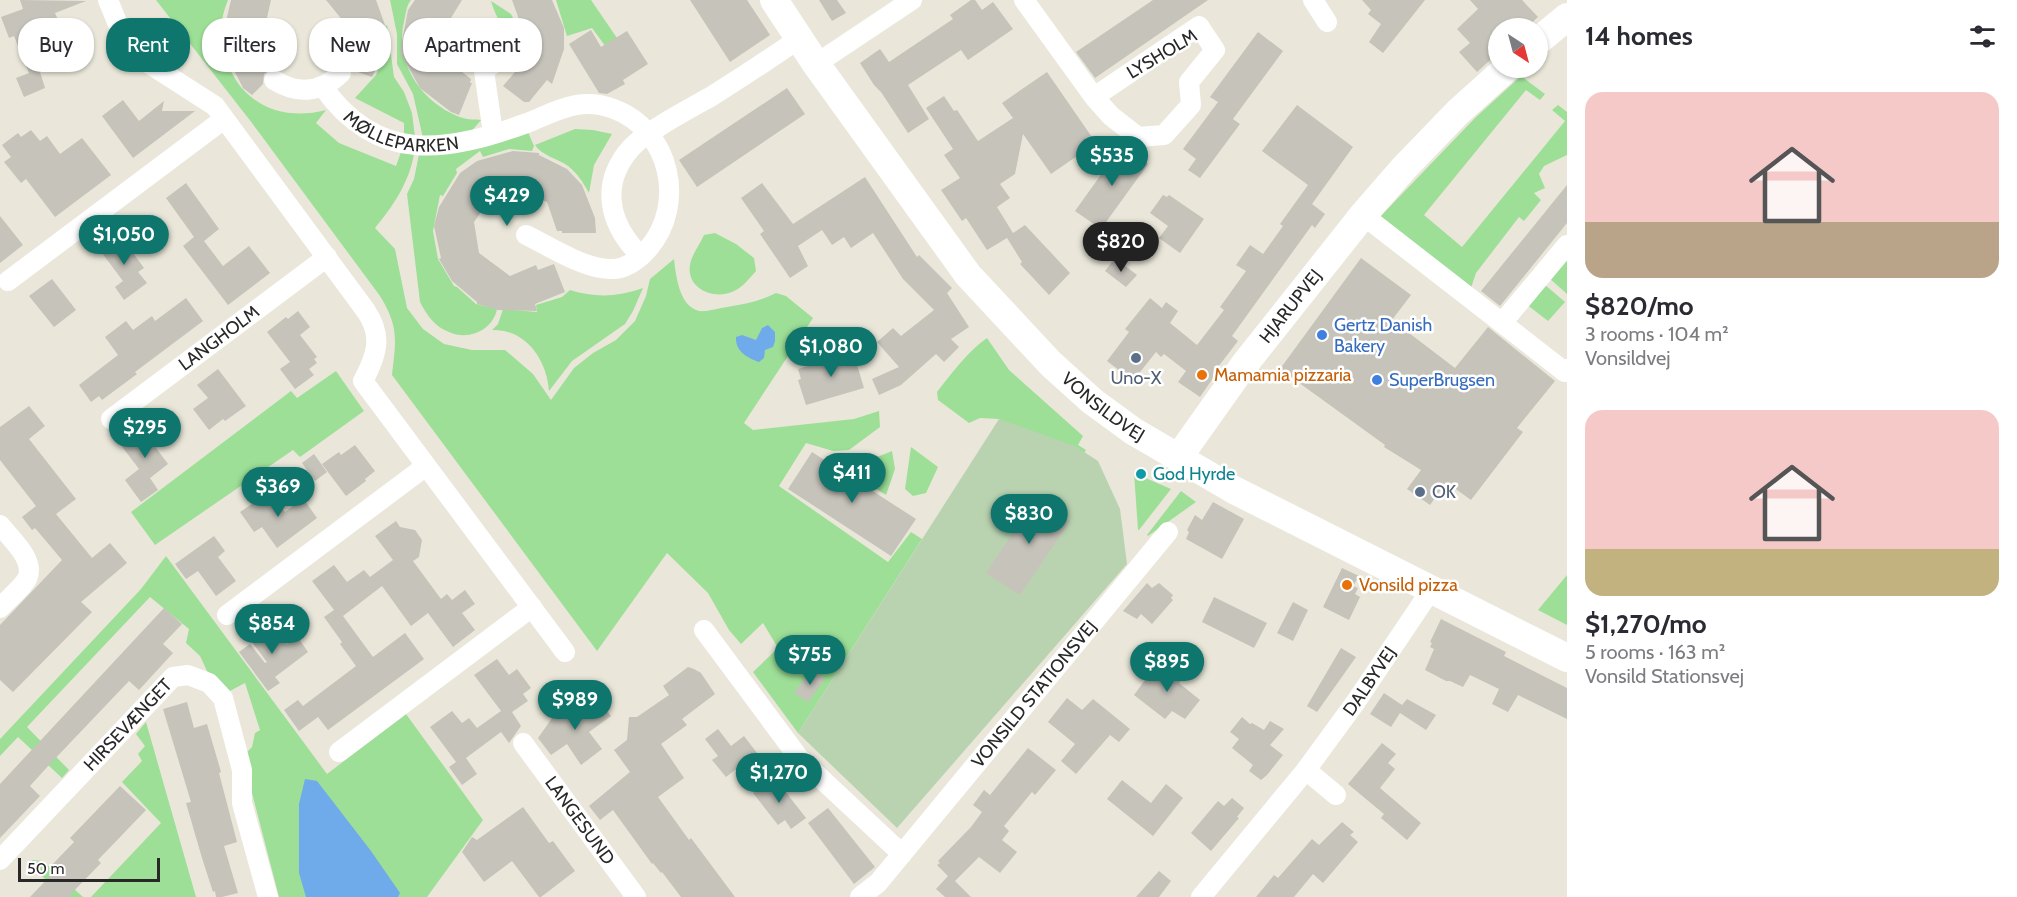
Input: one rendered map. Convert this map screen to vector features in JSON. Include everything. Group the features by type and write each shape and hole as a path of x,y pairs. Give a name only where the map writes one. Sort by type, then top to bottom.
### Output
{"main road":[{"name":"VONSILDVEJ","path":"774,0 816,64 968,275 1051,364 1092,401 1133,431 1234,490 1567,658"},
{"path":"1548,33 1567,17"},
{"name":"HJARUPVEJ","path":"1178,458 1239,373 1363,215 1458,112 1496,78"}],"street":[{"path":"108,0 119,27 134,54 214,106 375,325 378,345 363,381 566,651"},
{"path":"816,64 912,0"},
{"name":"LYSHOLM","path":"1024,0 1094,97 1111,116 1138,137 1164,135 1191,105 1189,82 1215,50 1199,26 1094,97"},
{"path":"1313,0 1327,22"},
{"path":"641,256 627,242 616,224 612,204 613,183 620,163 632,146 800,38"},
{"path":"484,72 493,133"},
{"name":"MØLLEPARKEN","path":"274,80 298,91 311,90 323,87 341,73"},
{"name":"MØLLEPARKEN","path":"323,87 338,107 354,122 392,141 420,146 456,143 525,123 571,105 593,104 614,109 633,119 660,150 667,169 670,189 669,207 663,226 654,242 641,256 622,269 607,269 580,261 526,235"},
{"path":"8,281 224,119"},
{"path":"1363,215 1565,372 1567,369"},
{"path":"1502,323 1567,245"},
{"name":"LANGHOLM","path":"111,419 327,258"},
{"path":"227,615 426,466"},
{"path":"0,525 27,559 30,568 26,580 0,608"},
{"name":"VONSILD STATIONSVEJ","path":"860,897 878,883 1168,532"},
{"name":"DALBYVEJ","path":"1201,897 1306,770 1355,703 1431,590"},
{"path":"339,752 532,607"},
{"path":"704,630 799,758 902,854"},
{"name":"HIRSEVÆNGET","path":"0,860 173,678 188,675 209,683 223,698 242,770 242,803 268,897"},
{"name":"LANGESUND","path":"523,744 636,897"},
{"path":"1306,770 1336,795"}],"green space":[{"path":"156,0 228,0 223,18 202,18 202,59 190,44 190,18 170,18"},
{"path":"390,0 411,0 403,18 403,72 411,72 424,93 449,112 465,119 481,120 470,133 423,138 413,94 397,64 397,34"},
{"path":"556,0 591,0 617,38 606,47 592,28 567,36"},
{"path":"491,1 511,14 513,18 498,18"},
{"path":"391,55 394,77 404,92 412,113 415,137 404,134 404,123 355,98 377,72 391,72"},
{"path":"212,72 232,72 248,94 261,104 275,110 308,113 326,110 316,123 339,143 396,166 401,152 414,154 412,165 399,194 375,228 395,249 407,308 423,329 444,344 472,350 505,350 533,374 551,400 574,368 593,353 616,340 635,321 646,296 650,279 674,259 683,297 692,308 699,311 746,303 776,293 786,296 813,318 744,423 753,430 854,419 879,411 880,427 849,450 833,451 806,443 779,486 888,562 911,532 922,539 798,733 753,672 778,648 763,623 741,644 729,630 708,593 667,553 597,651 392,375 395,334 390,316 380,296"},
{"path":"1519,78 1524,78 1545,94 1540,100 1526,90 1424,215 1462,247 1565,121 1552,110 1558,105 1567,112 1567,155 1544,166 1539,174 1545,188 1534,193 1541,200 1524,221 1519,217 1476,273 1470,291 1377,220 1475,118"},
{"path":"575,129 612,134 594,165 589,193 571,169 542,152 535,145"},
{"path":"528,132 534,146 532,151 509,149 483,157 480,151 456,169 457,173 443,196 440,195 433,231 438,259 454,286 476,304 497,309 491,323 479,332 464,335 449,332 431,320 420,302 407,194 414,179 419,154"},
{"path":"715,233 736,244 754,258 756,271 739,288 725,294 702,290 692,280 690,273 692,258 704,235"},
{"path":"1567,257 1567,294 1549,278"},
{"path":"1544,284 1565,302 1548,321 1526,304"},
{"path":"643,288 625,324 572,361 549,391 544,368 532,348 515,335 492,330 498,324 503,309 537,312 536,305 562,297 570,290 606,295"},
{"path":"987,338 1009,370 1083,436 1078,445 1086,450 1076,465 999,419 980,418 969,423 938,400 937,392 948,378 966,356"},
{"path":"336,371 364,411 300,457 293,450 155,545 131,512 291,391 297,398"},
{"path":"999,419 1075,446 1098,461 1120,509 1127,564 897,828 798,733"},
{"path":"911,447 938,467 926,493 913,496 905,489"},
{"path":"892,451 895,469 886,495 856,476 870,460"},
{"path":"1134,473 1171,489 1139,530 1138,530"},
{"path":"1181,491 1196,502 1148,536 1147,535"},
{"path":"166,556 327,774 406,714 483,820 427,897 279,897 252,793 247,752 252,747 255,733 260,730 245,683 228,692 217,678 207,671 200,656 186,643 189,629 150,597 27,727 69,770 62,778 18,737 0,756 0,739 141,589"},
{"path":"1567,575 1567,625 1538,610"},
{"path":"146,722 196,897 91,897 161,823 122,782 142,761 138,754 145,746 136,734"},
{"path":"33,860 43,861 83,897 63,897 29,863"}],"water":[{"path":"768,325 775,332 775,341 773,347 765,350 764,358 759,362 740,350 736,337 742,335 756,340 762,328"},
{"path":"305,779 317,781 371,851 400,893 398,897 306,897 299,873 299,804"}],"building":[{"path":"20,0 86,1 55,13 57,18 18,18 18,46 14,36 9,38 1,17 23,9"},
{"path":"231,0 271,0 267,18 227,18"},
{"path":"326,0 376,0 382,18 341,18"},
{"path":"415,0 462,0 451,18 406,18 408,10"},
{"path":"512,0 552,0 564,28 564,49 552,84 547,80 529,102 524,102 503,86 515,72 542,72 542,18 519,18"},
{"path":"690,0 747,0 770,35 730,62"},
{"path":"819,0 837,0 846,13 832,21"},
{"path":"971,0 975,0 982,10 993,2 1013,29 968,60 961,50 908,85 929,119 908,133 860,63 880,49 889,62 953,19 950,15"},
{"path":"1153,0 1208,0 1095,78 1076,52"},
{"path":"1362,0 1425,0 1383,53 1369,42 1381,24 1368,14 1371,10"},
{"path":"1470,0 1522,0 1538,17 1488,18 1488,62 1477,72 1459,52 1470,43 1457,29 1478,9"},
{"path":"591,30 601,47 627,31 648,64 623,80 625,84 607,94 599,93 569,44"},
{"path":"1258,32 1283,51 1233,119 1240,124 1200,178 1188,170 1196,159 1183,149 1218,102 1210,97"},
{"path":"403,36 403,57 400,52"},
{"path":"40,72 45,88 24,97 16,78"},
{"path":"235,72 267,72 264,74 263,84 252,95 243,88"},
{"path":"358,72 374,72 372,77"},
{"path":"411,72 462,72 471,79 470,83 472,83 459,115 451,112 420,88"},
{"path":"1047,72 1096,143 1051,174 1023,134 1015,174 1000,184 1010,198 997,207 1013,233 1025,225 1070,273 1049,295 1020,264 1022,262 1007,238 987,250 966,218 962,221 941,190 960,178 944,155 953,149 926,108 944,96 954,111 957,110 978,141 1013,118 1002,103"},
{"path":"787,88 805,114 697,187 679,160"},
{"path":"123,100 139,121 164,101 162,111 195,111 133,158 102,116"},
{"path":"1297,105 1353,147 1312,204 1325,214 1315,228 1312,225 1232,336 1238,341 1218,367 1220,368 1200,397 1178,382 1186,371 1164,354 1161,357 1156,352 1133,381 1107,361 1129,332 1125,329 1150,298 1162,308 1166,302 1178,311 1170,323 1197,345 1224,310 1220,307 1246,271 1236,265 1250,245 1263,254 1283,226 1280,224 1308,185 1262,151"},
{"path":"31,130 40,141 47,136 60,154 82,138 111,175 55,217 26,179 21,183 4,162 11,157 2,145 18,133 21,137"},
{"path":"1120,148 1126,148 1148,164 1101,229 1075,211"},
{"path":"513,151 539,153 567,169 582,185 595,218 596,233 562,233 562,231 557,231 547,202 520,190 491,198 474,222 479,253 510,276 536,265 538,270 554,264 565,292 535,304 537,311 498,310 477,304 452,281 439,259 441,258 434,226 439,207 460,173 477,161"},
{"path":"865,177 917,257 919,255 952,288 947,293 969,327 951,339 959,347 944,362 936,354 901,385 879,395 872,379 899,367 877,342 893,328 901,336 934,310 903,279 873,233 851,248 844,237 832,245 822,230 798,246 808,266 790,278 760,234 764,231 741,198 762,183 793,224"},
{"path":"186,183 219,229 204,241 223,266 249,246 270,273 228,305 183,246 194,237 166,198"},
{"path":"1567,185 1567,223 1500,306 1481,291"},
{"path":"1163,195 1167,197 1169,195 1204,219 1180,253 1159,238 1168,226 1150,213"},
{"path":"0,216 23,245 0,263"},
{"path":"119,234 144,268 138,272 147,283 124,300 115,287 123,281 99,249"},
{"path":"1115,258 1137,275 1126,287 1105,271"},
{"name":"SuperBrugsen","path":"1361,258 1411,295 1392,320 1455,368 1488,327 1555,381 1517,428 1523,432 1471,500 1446,482 1430,505 1407,489 1421,470 1384,447 1385,445 1280,369"},
{"path":"52,279 76,310 54,327 29,296"},
{"path":"186,298 203,321 102,400 99,396 91,402 79,385 118,355 105,337 126,321 133,330 152,316 155,321"},
{"path":"298,311 310,327 300,335 317,357 314,359 317,363 309,369 314,375 295,389 280,369 290,362 267,332"},
{"path":"851,345 864,388 806,405 798,380 801,379 798,369 839,357 837,349"},
{"path":"218,369 246,406 209,430 193,409 208,398 197,385"},
{"path":"29,406 45,426 29,439 76,499 56,514 92,558 110,543 127,563 81,602 92,612 13,692 0,680 0,625 62,560 35,528 32,530 22,517 36,506 0,460 0,427"},
{"path":"155,421 168,439 156,448 168,464 150,478 158,490 141,502 125,480 139,469 120,444 141,428 142,430"},
{"path":"355,445 375,471 346,496 322,464 339,452 341,455"},
{"path":"812,452 916,519 891,556 788,489"},
{"path":"314,454 327,472 315,481 302,463"},
{"path":"270,492 285,512 303,498 317,518 277,548 262,527 254,532 240,512"},
{"path":"1049,496 1067,508 1062,515 1070,521 1020,595 986,573 1036,498 1044,503"},
{"path":"1213,502 1244,519 1222,559 1186,539 1189,532 1187,530 1195,515 1202,520"},
{"path":"396,521 400,527 415,530 422,540 419,557 413,561 441,599 447,594 452,600 465,590 475,604 462,613 475,630 453,647 428,613 411,626 382,586 343,616 373,657 405,633 424,659 328,730 318,717 299,731 284,710 298,700 303,706 356,666 324,617 334,610 312,581 334,565 347,582 364,570 370,577 393,560 375,536"},
{"path":"214,536 225,551 218,557 236,581 216,596 198,571 186,579 175,564"},
{"path":"1342,568 1359,576 1353,586 1358,588 1355,594 1360,597 1349,620 1323,607"},
{"path":"1147,583 1152,588 1159,583 1173,595 1171,598 1173,600 1152,624 1141,614 1137,619 1123,611"},
{"path":"1214,597 1267,623 1254,648 1202,622"},
{"path":"1293,602 1308,610 1293,641 1277,633"},
{"path":"164,608 182,624 163,644 173,653 139,690 129,681 49,765 30,786 40,796 0,838 0,784"},
{"path":"1441,619 1506,652 1504,656 1567,688 1567,719 1518,695 1508,712 1492,704 1499,689 1470,675 1463,687 1425,670 1434,649 1430,647 1432,643 1430,642"},
{"path":"271,622 287,644 297,636 308,652 275,677 280,683 268,691 239,652 250,644 265,663 267,662 249,638"},
{"path":"1341,648 1356,657 1317,712 1307,706"},
{"path":"497,659 509,675 517,669 531,688 523,694 528,701 512,712 521,726 509,743 501,732 466,758 477,774 462,785 449,767 456,762 430,727 452,711 462,723 469,718 477,728 501,711 474,675"},
{"path":"1173,663 1187,673 1179,683 1200,700 1185,719 1172,711 1165,719 1134,695 1156,665 1165,672"},
{"path":"688,667 701,673 715,694 682,719 687,725 661,744 684,778 658,797 735,897 681,897 662,872 652,864 613,810 600,820 589,806 630,772 614,750 627,740 629,717 637,717 669,695 663,686"},
{"path":"811,669 825,679 808,702 794,693"},
{"path":"1384,693 1402,705 1407,699 1436,715 1426,730 1400,713 1391,727 1370,714"},
{"path":"596,697 611,716 589,732 602,749 581,765 567,744 551,755 538,738 562,704 570,716"},
{"path":"1067,698 1082,710 1093,699 1130,729 1119,742 1110,735 1076,774 1061,761 1075,744 1048,722"},
{"path":"187,702 194,728 207,724 237,842 224,846 238,893 222,897 216,897 215,891 213,892 202,858 186,803 191,802 163,709"},
{"path":"1242,717 1250,724 1264,730 1270,721 1284,729 1270,745 1283,755 1261,780 1249,771 1253,765 1232,748 1239,739 1230,732"},
{"path":"718,729 731,746 744,736 757,753 726,777 712,760 718,756 705,739"},
{"path":"1382,743 1396,754 1388,763 1395,769 1380,788 1421,823 1407,840 1381,818 1384,814 1348,784"},
{"path":"1028,748 1056,770 1035,795 1032,792 1004,826 1009,831 1002,840 1017,852 1000,873 979,857 955,881 971,897 945,897 936,889 948,876 937,865 940,863 938,861 971,827 982,812 973,805 984,790 990,795"},
{"path":"774,777 806,818 791,829 785,820 778,825 753,793"},
{"path":"1122,780 1151,803 1166,784 1183,798 1153,836 1107,799"},
{"path":"120,786 146,810 98,860 101,863 68,897 30,897 55,871 50,867 74,842 70,838"},
{"path":"1232,798 1244,808 1237,817 1239,818 1211,851 1191,833 1218,801 1224,806"},
{"path":"523,807 549,843 553,841 575,871 541,897 512,861 484,882 462,852 472,837 477,840"},
{"path":"828,808 875,867 854,884 808,823"},
{"path":"1342,822 1354,832 1350,835 1358,842 1323,883 1313,874 1294,897 1256,897 1274,875 1278,878 1312,839 1319,845"},
{"path":"1159,871 1171,881 1159,897 1136,897"}],"place":[{"name":"Gertz Danish Bakery","path":"1322,335"},
{"name":"Uno-X","path":"1136,358"},
{"name":"Mamamia pizzaria","path":"1202,375"},
{"name":"SuperBrugsen","path":"1377,380"},
{"name":"God Hyrde","path":"1141,474"},
{"name":"OK","path":"1420,492"},
{"name":"Vonsild pizza","path":"1347,585"}]}
